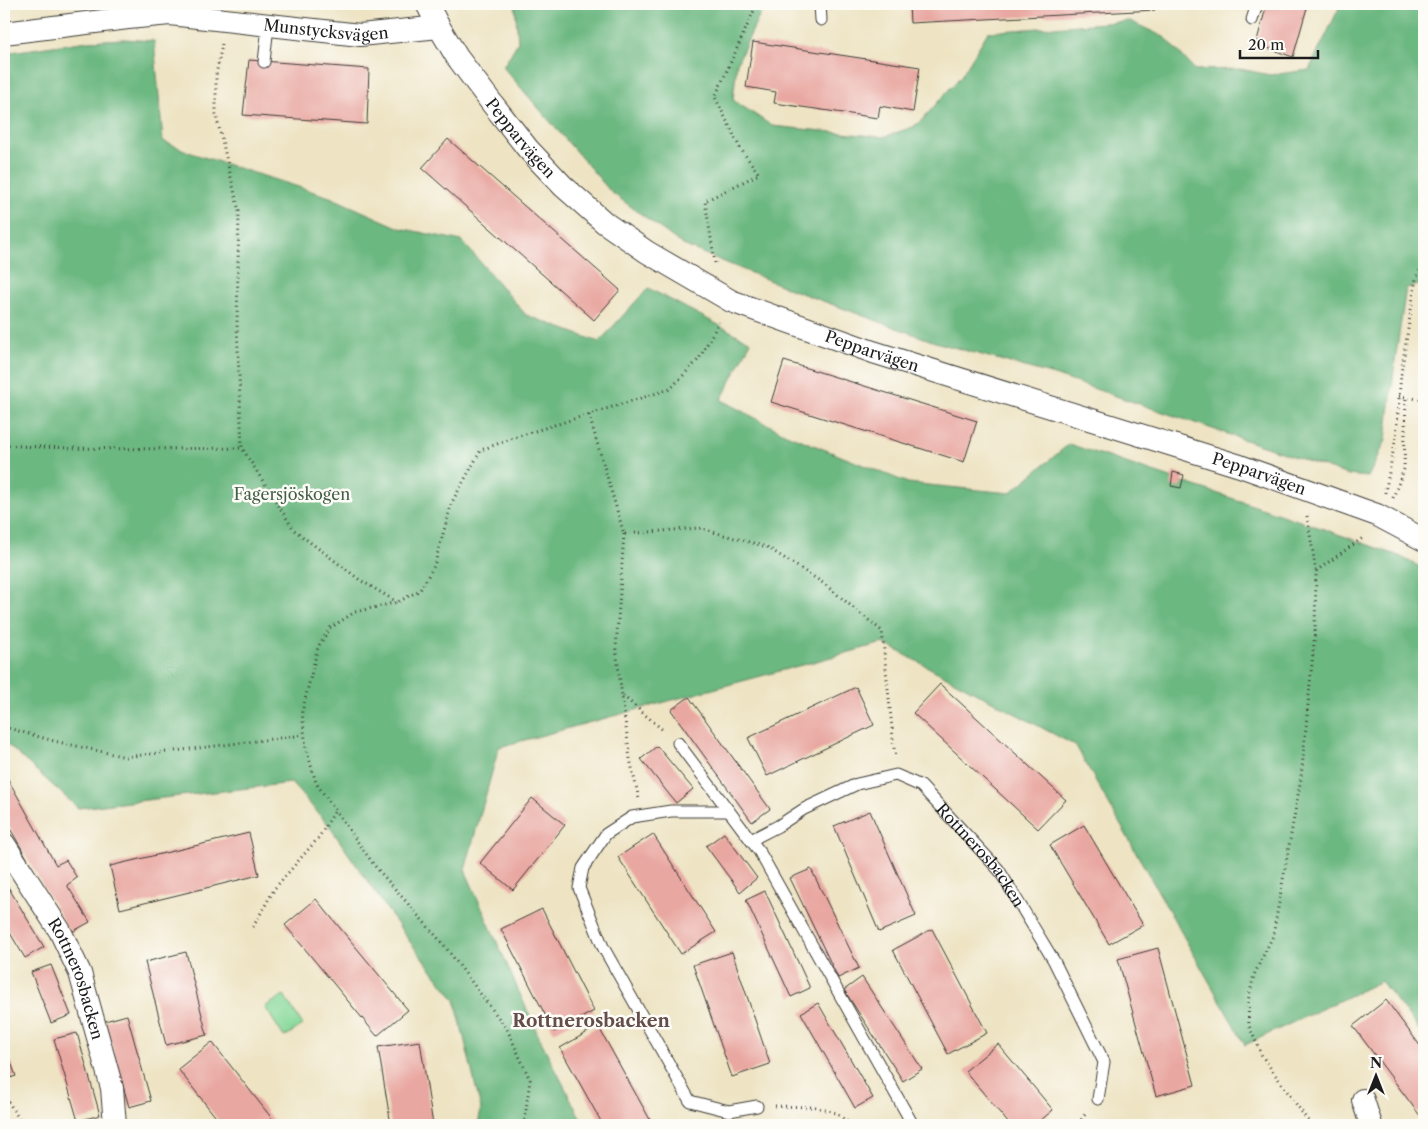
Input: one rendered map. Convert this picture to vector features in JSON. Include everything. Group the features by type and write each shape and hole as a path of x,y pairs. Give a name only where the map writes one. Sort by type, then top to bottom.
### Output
{"street":[{"name":"Pepparvägen","path":"427,4 457,56 491,102 528,148 563,186 605,223 626,238 673,268 731,301 873,352 1240,466 1376,516 1424,540"},
{"name":"Munstycksvägen","path":"4,33 128,18 169,9 227,21 360,35 439,27"},
{"name":"Rottnerosbacken","path":"4,844 60,931 80,973 112,1088 115,1125"},
{"path":"1363,1100 1371,1125"}],"lane":[{"path":"820,4 821,20"},
{"path":"1252,20 1257,4"},
{"path":"264,62 268,26"},
{"path":"678,743 759,850 913,1125"},
{"path":"751,840 778,826 804,809 857,784 896,775"},
{"name":"Rottnerosbacken","path":"896,775 921,786 999,870 1054,961 1104,1062 1098,1099"},
{"path":"729,810 671,811 632,817 606,834 583,868 579,888 603,947 690,1101 729,1111 757,1106"}],"path":[{"path":"716,271 705,201 759,174 740,148 715,97 757,4"},
{"path":"227,21 216,75 216,115 239,211 237,324 242,448 294,530 360,580 398,602"},
{"path":"1406,397 1404,469 1392,500 1384,496 1396,437 1399,396 1416,278 1424,263"},
{"path":"524,1125 530,1080 507,1029 444,945 374,865 316,783 306,748 302,712 318,647 330,628 355,612 398,602 420,590 434,566 452,502 481,450 519,436 670,389 699,359 731,301"},
{"path":"1399,396 1424,400"},
{"path":"589,415 624,534 616,649 630,759 642,816"},
{"path":"4,445 43,448 142,450 242,448"},
{"path":"1298,487 1306,516 1316,571 1315,632 1301,778 1273,936 1254,975 1248,1001 1249,1026 1262,1056 1311,1125"},
{"path":"624,534 699,528 766,547 823,583 882,631 896,775"},
{"path":"1316,571 1367,534"},
{"path":"622,696 678,743"},
{"path":"4,727 54,741 126,757 304,735"},
{"path":"253,927 276,888 319,837 335,810"},
{"path":"4,1100 7,1100 22,1125"},
{"path":"757,1106 815,1107 836,1113 852,1125"}],"green space":[{"path":"515,4 765,4 737,63 733,100 772,126 883,137 913,127 922,120 961,76 988,32 1130,21 1166,38 1195,70 1240,69 1270,75 1309,70 1341,4 1424,4 1424,284 1406,288 1386,440 1368,477 1348,475 1054,375 935,342 790,289 683,245 611,192 503,67 518,42"},
{"name":"Fagersjöskogen","path":"124,39 154,41 163,141 194,154 330,197 400,228 462,241 526,315 599,342 648,288 751,342 721,400 786,434 908,483 1010,493 1069,444 1321,528 1399,556 1424,569 1424,1036 1381,981 1245,1045 1076,746 883,643 499,747 465,870 540,1039 584,1125 478,1125 481,1109 455,1000 410,942 327,823 291,783 78,808 9,746 4,745 4,53 88,41"},
{"path":"284,995 303,1025 284,1037 265,1007"}],"building":[{"path":"909,4 1154,4 1155,10 910,23"},
{"path":"1267,4 1308,4 1293,57 1256,44"},
{"path":"753,42 920,67 913,112 880,106 878,118 774,103 776,92 746,87"},
{"path":"249,60 369,69 367,124 243,115"},
{"path":"448,139 620,290 594,320 422,168"},
{"path":"784,361 977,421 964,462 771,402"},
{"path":"1173,472 1184,475 1181,488 1171,486"},
{"path":"940,684 1066,800 1038,829 913,713"},
{"path":"856,687 874,725 767,776 748,738"},
{"path":"689,697 770,809 752,822 671,710"},
{"path":"657,746 693,789 676,803 641,759"},
{"path":"4,772 56,865 66,860 77,878 67,885 90,922 70,933 4,818"},
{"path":"532,798 565,825 513,890 480,863"},
{"path":"870,811 916,916 879,932 834,826"},
{"path":"1084,825 1143,925 1109,944 1050,845"},
{"path":"249,833 259,875 120,909 110,866"},
{"path":"724,833 757,878 740,892 706,846"},
{"path":"653,834 716,932 681,954 618,857"},
{"path":"811,869 859,968 838,978 790,878"},
{"path":"4,880 44,947 25,958 4,923"},
{"path":"765,891 810,988 791,997 746,900"},
{"path":"316,899 408,1010 377,1036 285,925"},
{"path":"542,909 594,1011 554,1032 501,929"},
{"path":"932,929 987,1033 948,1054 893,950"},
{"path":"1158,948 1195,1085 1156,1096 1118,959"},
{"path":"186,952 207,1035 166,1045 145,962"},
{"path":"732,952 770,1064 732,1077 693,965"},
{"path":"51,965 71,1015 51,1023 31,972"},
{"path":"862,977 922,1069 903,1081 844,990"},
{"path":"1386,1000 1424,1051 1424,1121 1353,1026"},
{"path":"818,1003 873,1098 855,1108 801,1013"},
{"path":"127,1015 151,1101 129,1107 105,1021"},
{"path":"598,1026 653,1125 603,1125 560,1048"},
{"path":"77,1033 100,1115 78,1121 54,1039"},
{"path":"420,1041 433,1125 391,1125 378,1047"},
{"path":"212,1042 277,1125 222,1125 178,1069"},
{"path":"4,1043 16,1076 4,1080"},
{"path":"998,1044 1053,1110 1035,1125 1010,1125 965,1071"}],"district":[{"name":"Rottnerosbacken","path":"591,1021"}]}
